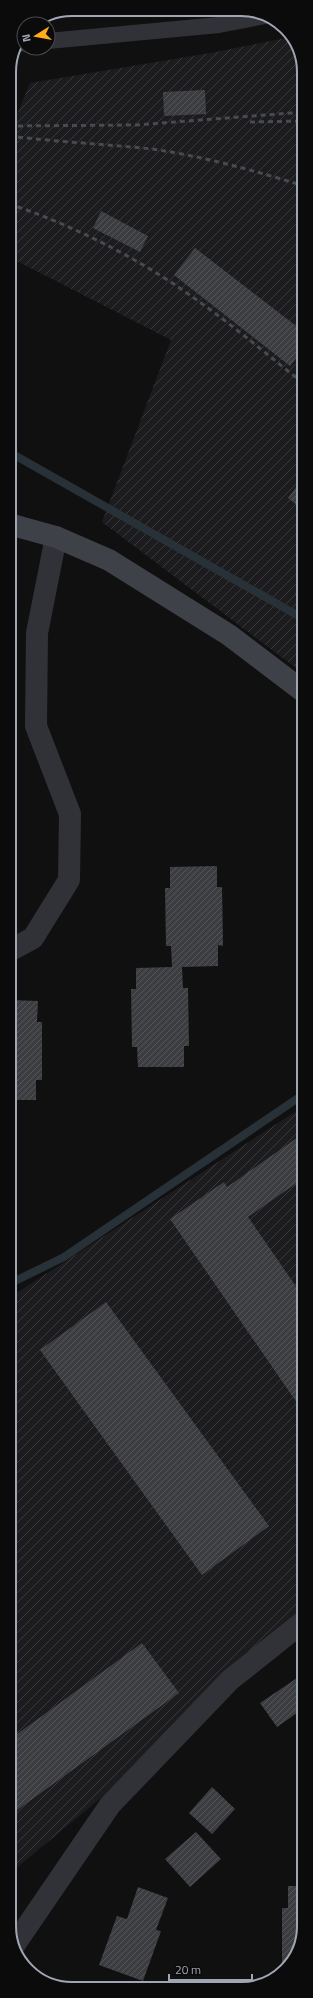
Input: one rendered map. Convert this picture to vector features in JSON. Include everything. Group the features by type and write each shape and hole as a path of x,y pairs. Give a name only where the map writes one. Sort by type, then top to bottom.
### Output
{"street":[{"path":"16,526 56,537 109,560 229,635 297,687"},
{"path":"16,947 33,938 68,880 70,814 36,726 37,633 56,537"},
{"path":"18,1940 110,1805 230,1680 297,1627"}],"lane":[{"path":"56,40 219,25 255,18"}],"shaded area":[{"path":"285,38 291,47 296,61 297,669 102,522 171,340 16,261 16,117 30,83 210,53"},
{"path":"297,1111 297,1636 16,1868 16,1293"}],"building":[{"path":"205,90 206,114 164,116 163,92"},
{"path":"101,211 148,236 140,252 93,228"},
{"path":"195,248 297,327 297,357 290,366 174,275"},
{"path":"297,486 297,505 288,498"},
{"path":"217,866 217,887 222,887 223,946 218,945 218,966 182,967 183,988 188,988 189,1046 184,1046 184,1067 138,1067 137,1047 132,1047 131,989 136,989 136,968 172,967 171,946 166,946 165,888 170,888 170,867"},
{"path":"16,1000 38,1001 37,1022 42,1022 42,1080 36,1080 36,1100 16,1100"},
{"path":"297,1138 297,1183 248,1217 297,1288 297,1403 170,1219 224,1182 227,1187"},
{"path":"106,1302 269,1526 202,1575 40,1350"},
{"path":"142,1643 179,1693 16,1811 16,1735"},
{"path":"297,1678 297,1713 277,1727 260,1703"},
{"path":"212,1787 235,1809 212,1834 189,1813"},
{"path":"196,1832 221,1859 190,1887 165,1859"},
{"path":"288,1886 297,1886 296,1937 288,1957 282,1965 282,1908 288,1908"},
{"path":"138,1887 168,1898 156,1930 161,1931 143,1981 99,1965 117,1916 127,1919"}],"waterway":[{"path":"16,456 297,615"},
{"path":"16,1281 64,1257 297,1099"}],"railway":[{"path":"16,126 136,125 297,113"},
{"path":"250,122 297,121"},
{"path":"16,137 134,147 171,152 229,164 297,184"},
{"path":"16,206 53,220 98,240 162,276 228,323 297,378"}]}
